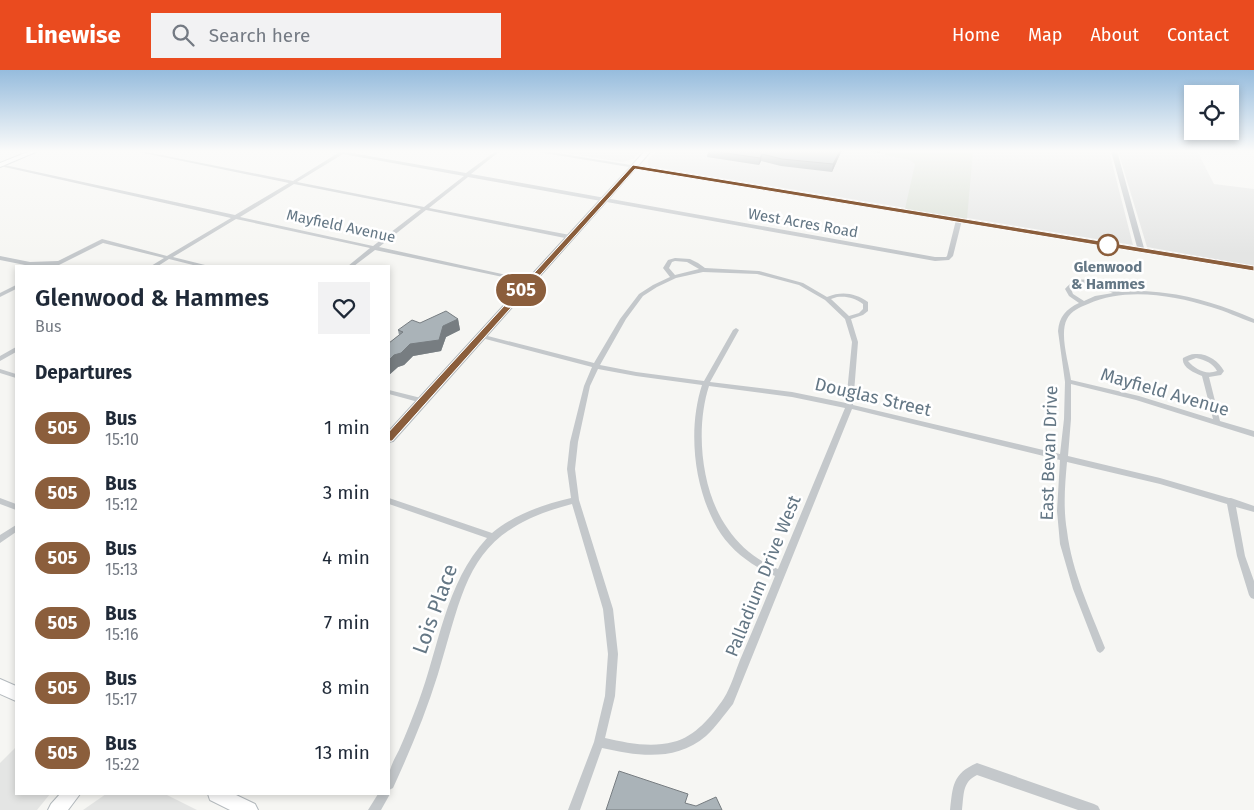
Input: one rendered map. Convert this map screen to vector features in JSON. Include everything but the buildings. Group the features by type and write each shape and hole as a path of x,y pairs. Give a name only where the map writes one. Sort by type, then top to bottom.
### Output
{"main road":[{"path":"390,437 616,186"},
{"path":"0,686 15,694"},
{"path":"56,810 70,795"},
{"path":"218,795 249,810"}],"street":[{"name":"Mayfield Avenue","path":"94,186 529,282"},
{"path":"156,265 288,186"},
{"path":"312,186 570,237"},
{"path":"352,265 454,186"},
{"name":"West Acres Road","path":"525,186 943,260 950,256 959,220"},
{"path":"747,186 1254,268"},
{"path":"1123,186 1141,250"},
{"path":"55,265 102,241 199,265"},
{"path":"0,258 30,264 60,263"},
{"path":"674,277 666,268 670,261 677,259 691,261 703,270"},
{"path":"574,810 599,742 610,696 613,654 608,609 575,500 571,469 574,442 587,386 596,366 623,319 641,295 674,277 703,270 739,270 774,275 801,284 827,300 848,318 861,314 866,310 866,303 852,295 842,294 827,300"},
{"path":"1083,303 1071,294 1068,289 1073,283 1097,283 1120,294"},
{"path":"0,295 15,287"},
{"name":"East Bevan Drive","path":"1100,648 1067,558 1062,528 1064,458 1068,421 1068,381 1060,328 1064,318 1083,303 1102,296 1120,294 1162,295 1180,298 1214,306 1254,321"},
{"path":"1246,317 1254,315"},
{"name":"Palladium Drive West","path":"599,742 630,750 653,752 676,747 698,737 716,721 730,700 849,407 855,342 848,318"},
{"path":"736,330 706,384 699,411 698,433 703,483 723,530 749,558 768,570 781,574"},
{"name":"Douglas Street","path":"480,336 596,366 706,384 788,393 1160,481 1254,509"},
{"path":"0,359 15,350"},
{"path":"1191,356 1202,357 1220,368 1219,373 1205,374 1189,367 1185,359 1191,356"},
{"path":"0,371 15,376"},
{"path":"1205,374 1217,422"},
{"name":"Mayfield Avenue","path":"1068,381 1138,398 1254,434"},
{"path":"390,392 422,401"},
{"name":"Lois Place","path":"390,782 414,730 433,675 456,596 468,569 493,537 515,521 543,508 575,500"},
{"path":"0,501 15,508"},
{"path":"390,501 493,537"},
{"path":"1231,501 1241,556 1254,595"},
{"path":"0,540 15,529"},
{"path":"956,810 960,782 967,772 977,768 1094,810"},
{"path":"374,810 383,795"}],"shaded area":[{"path":"768,186 1118,186 1133,245"},
{"path":"910,186 970,186 967,219 905,209"},
{"path":"1128,186 1226,186 1254,189 1254,266 1147,247"},
{"path":"15,748 15,795 49,795 37,810 0,810 0,763"},
{"path":"105,795 167,795 197,810 83,810"}],"bus line":[{"name":"505","path":"390,437 616,186"},
{"name":"505","path":"747,186 1254,268"}],"place":[{"name":"Glenwood & Hammes","path":"1108,245"}]}
